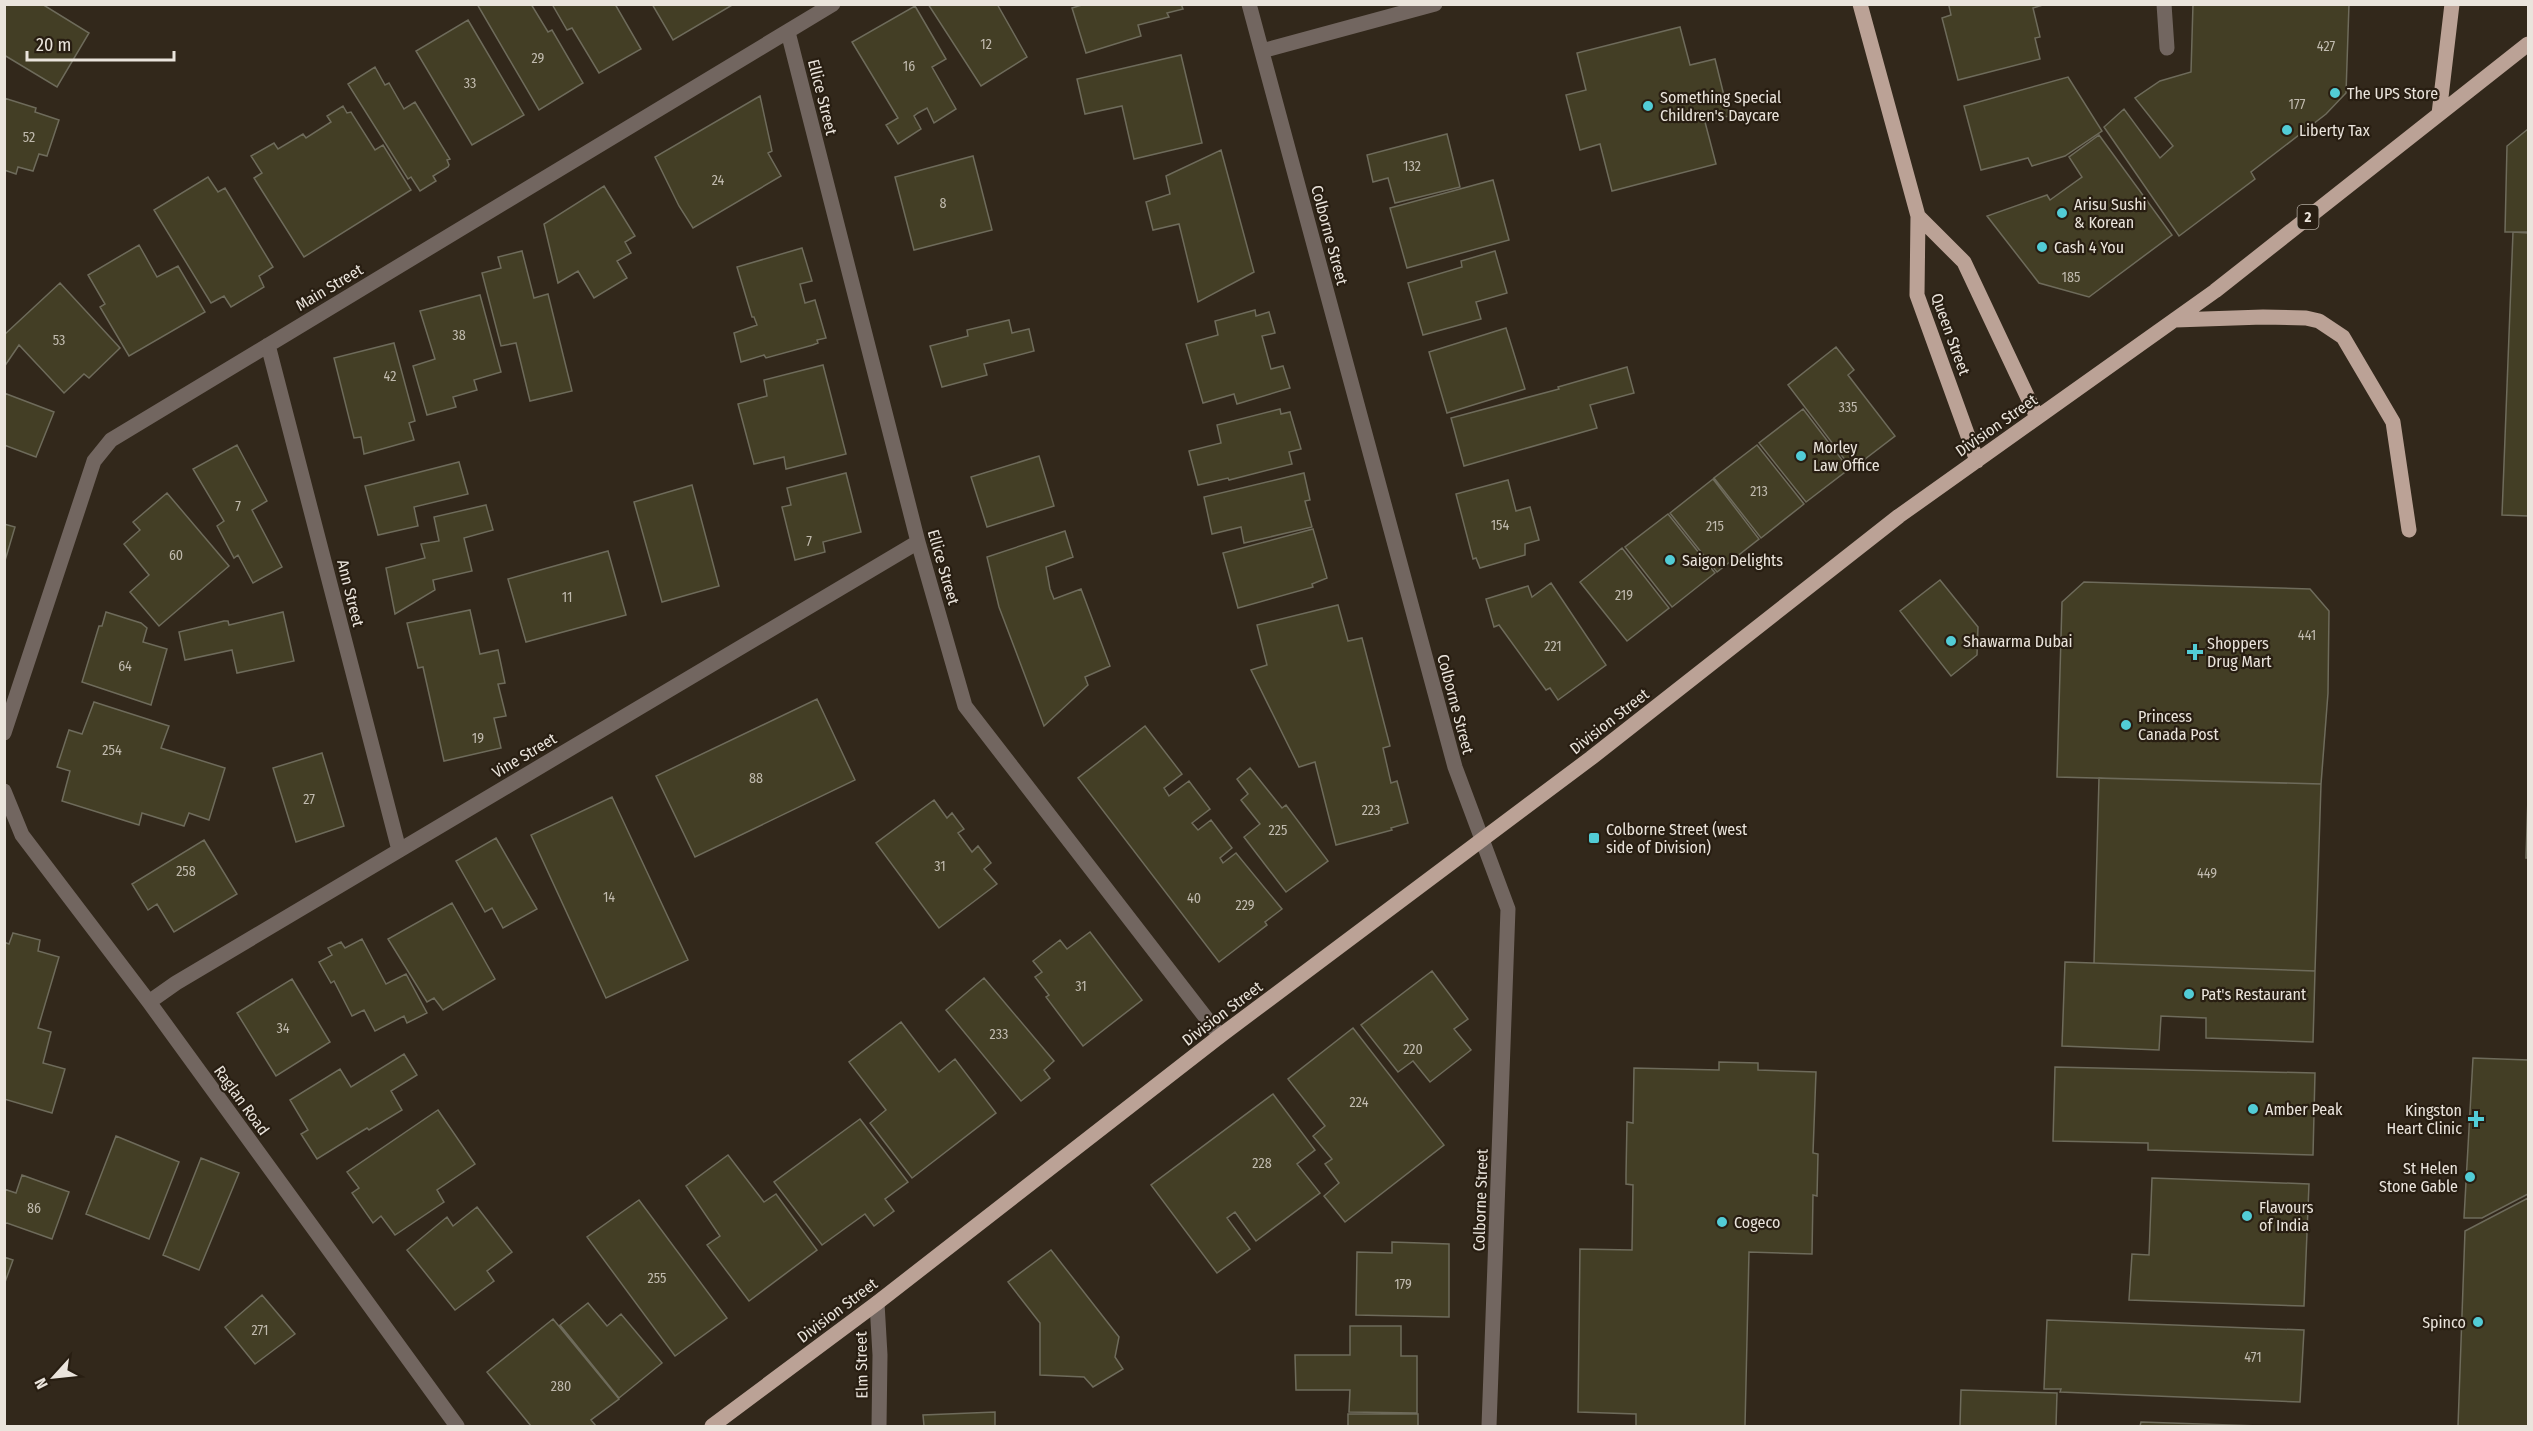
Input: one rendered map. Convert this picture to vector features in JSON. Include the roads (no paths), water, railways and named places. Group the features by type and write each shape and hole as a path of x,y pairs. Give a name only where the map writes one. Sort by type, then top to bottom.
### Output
{"main road":[{"name":"Queen Street","path":"1860,4 1918,216 1917,295 1977,460"},
{"path":"2439,114 2452,4"},
{"name":"Division Street","path":"712,1426 877,1303 1220,1036 1591,758 1899,516 2215,291 2529,44"},
{"name":"Queen Street","path":"1918,216 1964,262 2037,417"},
{"path":"2175,320 2306,318 2319,321 2343,337 2393,422 2409,530"}],"street":[{"name":"Main Street","path":"4,732 94,461 100,450 111,440 834,4"},
{"name":"Colborne Street","path":"1249,4 1455,767 1508,909 1489,1426"},
{"path":"1262,51 1436,4"},
{"path":"2164,4 2166,48"},
{"name":"Ellice Street","path":"788,32 918,542 965,706 1220,1036"},
{"name":"Ann Street","path":"268,345 399,850"},
{"name":"Vine Street","path":"149,1002 176,983 918,542"},
{"name":"Raglan Road","path":"4,791 22,835 149,1002 457,1426"},
{"name":"Elm Street","path":"877,1303 880,1355 879,1426"}],"place":[{"name":"The UPS Store","path":"2335,93"},
{"name":"Something Special Children's Daycare","path":"1648,106"},
{"name":"Liberty Tax","path":"2287,130"},
{"name":"Arisu Sushi & Korean","path":"2062,213"},
{"name":"Cash 4 You","path":"2042,247"},
{"name":"Morley Law Office","path":"1801,456"},
{"name":"Saigon Delights","path":"1670,560"},
{"name":"Shawarma Dubai","path":"1951,641"},
{"name":"Shoppers Drug Mart","path":"2195,652"},
{"name":"Princess Canada Post","path":"2126,725"},
{"name":"Colborne Street (west side of Division)","path":"1594,838"},
{"name":"Pat's Restaurant","path":"2189,994"},
{"name":"Amber Peak","path":"2253,1109"},
{"name":"Kingston Heart Clinic","path":"2476,1119"},
{"name":"St Helen Stone Gable","path":"2470,1177"},
{"name":"Flavours of India","path":"2247,1216"},
{"name":"Cogeco","path":"1722,1222"},
{"name":"Spinco","path":"2478,1322"}]}
